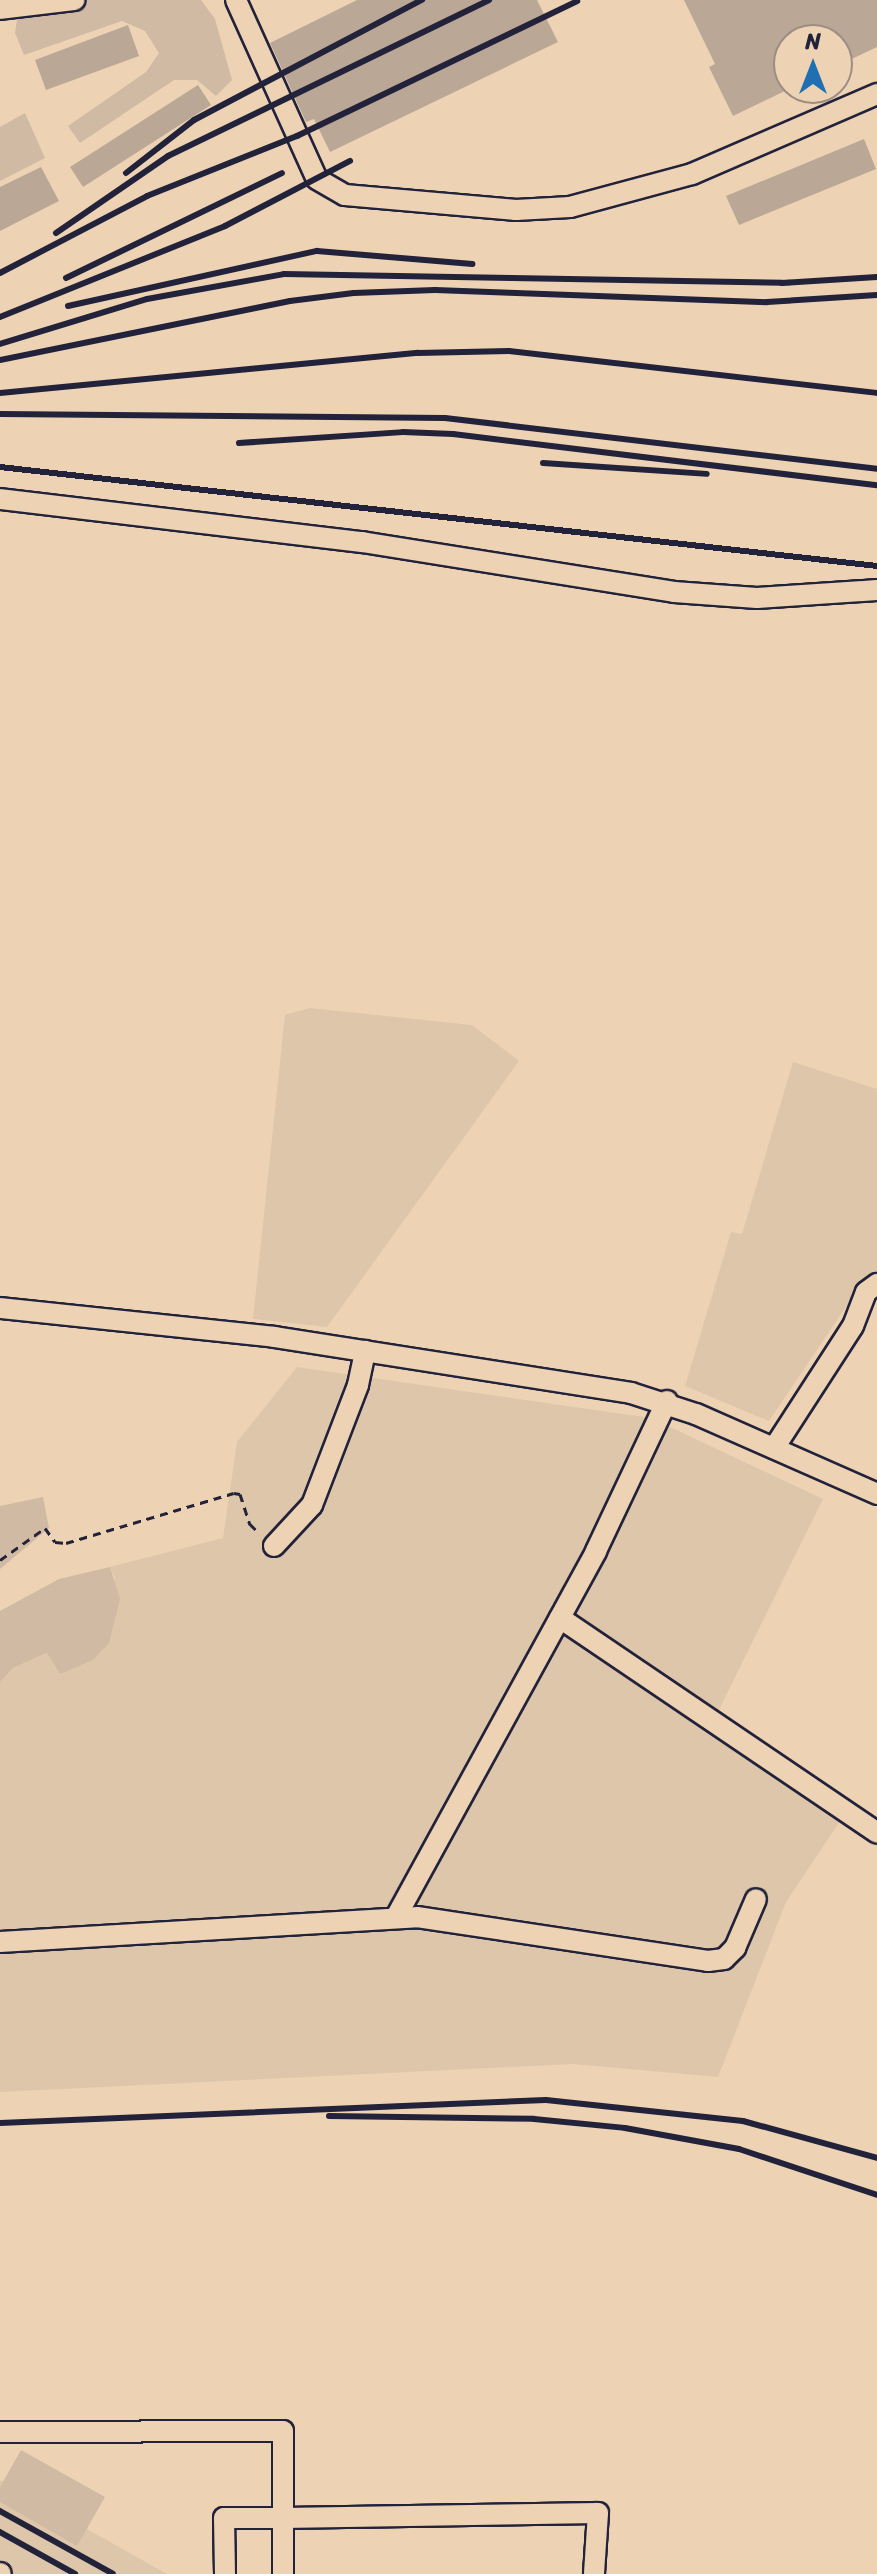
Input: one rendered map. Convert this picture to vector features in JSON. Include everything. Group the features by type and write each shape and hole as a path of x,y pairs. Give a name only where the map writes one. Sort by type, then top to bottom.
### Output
{"street":[{"path":"0,9 74,0"},
{"path":"236,0 317,179 345,195 516,210 570,207 631,195 692,174 877,94"},
{"path":"0,499 362,542 674,592 757,598 877,590"},
{"path":"774,1448 853,1326 866,1292 877,1284"},
{"path":"0,1308 365,1351 667,1401 877,1494"},
{"path":"274,1546 312,1505 358,1385 365,1351"},
{"path":"396,1917 560,1618 667,1401"},
{"path":"560,1618 877,1833"},
{"path":"0,1942 396,1917 708,1961 724,1959 735,1948 756,1899"},
{"path":"0,2432 283,2431 283,2574"},
{"path":"225,2574 224,2518 598,2513 594,2574"}],"path":[{"path":"0,1560 45,1528 55,1542 66,1543 234,1493 240,1494 250,1524 274,1546"}],"shaded area":[{"path":"20,0 201,0 215,19 232,80 216,96 197,80 174,80 80,143 68,126 146,72 159,53 145,31 122,21 24,55 15,33"},
{"path":"25,113 45,158 0,181 0,127"},
{"path":"310,1008 472,1025 519,1061 327,1327 253,1319 285,1015"},
{"path":"793,1062 877,1089 877,1277 856,1292 769,1421 685,1386 731,1232 742,1234"},
{"path":"297,1367 651,1418 823,1499 711,1726 844,1815 786,1902 718,2077 573,2064 0,2092 0,1682 13,1668 48,1653 60,1674 115,1578 110,1567 223,1538 237,1442"},
{"path":"43,1497 49,1528 0,1569 0,1506"},
{"path":"110,1567 120,1599 109,1643 93,1660 60,1674 47,1653 13,1668 0,1682 0,1611 59,1579"},
{"path":"21,2450 105,2497 77,2546 0,2502 0,2487"},
{"path":"0,2480 167,2574 0,2574"}],"building":[{"path":"357,0 537,0 558,42 330,152 314,119 306,122 270,43"},
{"path":"684,0 877,0 877,47 853,58 853,24 773,24 773,97 733,116 709,67 715,64"},
{"path":"128,25 139,56 46,90 35,60"},
{"path":"198,85 211,105 83,187 70,167"},
{"path":"864,139 876,169 739,225 726,196"},
{"path":"41,167 59,201 0,231 0,187"}],"railway":[{"path":"126,173 194,120 422,0"},
{"path":"56,233 168,156 489,0"},
{"path":"0,273 147,196 297,136 577,1"},
{"path":"0,317 225,226 350,161"},
{"path":"66,278 282,173"},
{"path":"68,306 317,251 472,264"},
{"path":"0,344 147,299 284,274 782,283 877,277"},
{"path":"0,360 290,301 354,293 435,290 767,302 877,295"},
{"path":"0,393 418,353 509,351 877,393"},
{"path":"0,414 445,418 877,469"},
{"path":"239,443 403,432 453,434 877,485"},
{"path":"543,463 707,474"},
{"path":"0,467 877,566"},
{"path":"0,2123 546,2100 743,2121 877,2158"},
{"path":"329,2116 534,2119 625,2128 739,2149 877,2195"},
{"path":"0,2511 113,2574"},
{"path":"0,2532 75,2574"}]}
